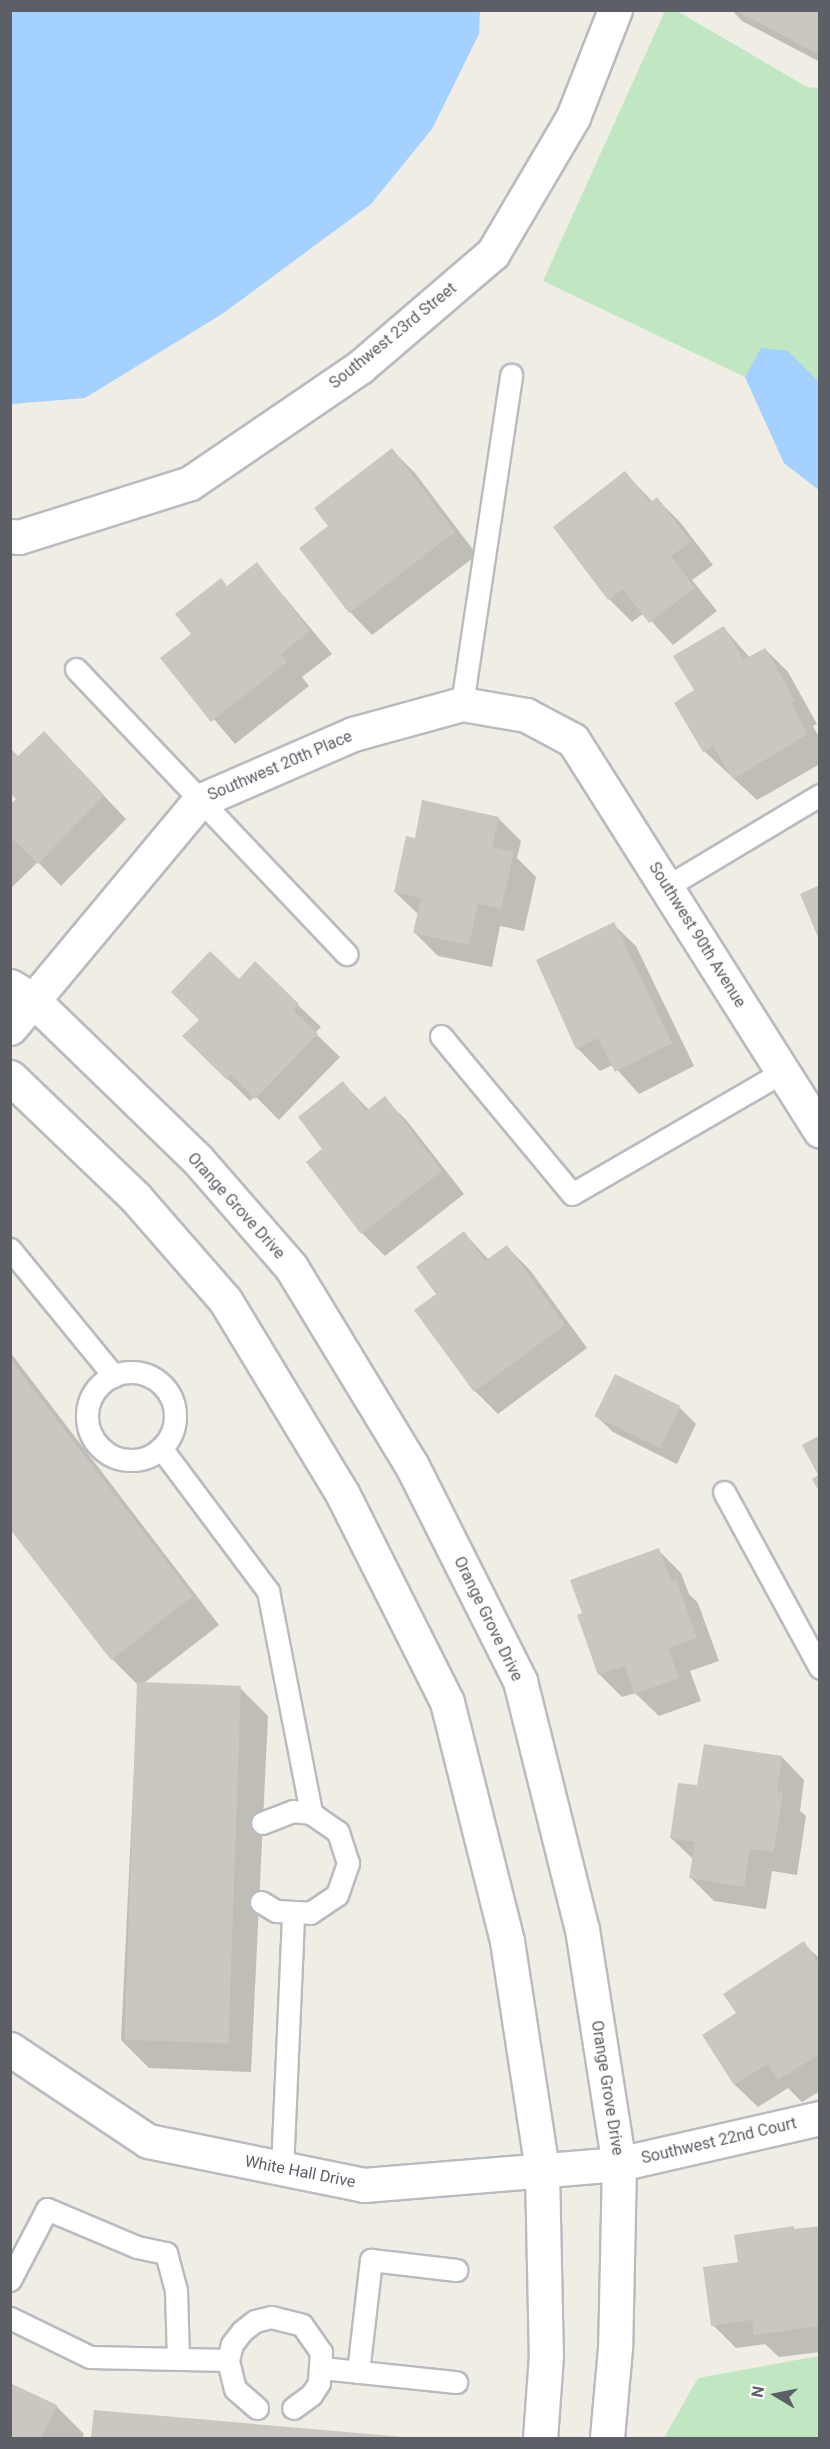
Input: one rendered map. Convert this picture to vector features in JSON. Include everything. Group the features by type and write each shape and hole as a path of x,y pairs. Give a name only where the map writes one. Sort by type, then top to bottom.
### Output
{"street":[{"name":"Southwest 23rd Street","path":"10,536 19,537 190,483 360,367 494,253 573,117 615,10"},
{"name":"Southwest 20th Place","path":"10,1028 22,993 199,801 354,734 462,704 526,715 573,740"},
{"name":"Southwest 90th Avenue","path":"573,740 784,1071 819,1130"},
{"name":"Orange Grove Drive","path":"22,993 198,1160 291,1267 412,1466 520,1681 582,1929 619,2164 615,2348 607,2439"},
{"path":"10,1077 136,1198 225,1300 342,1493 441,1691 507,1941 542,2170 546,2355 540,2439"},
{"name":"White Hall Drive","path":"14,2060 148,2141 364,2185 619,2164"},
{"name":"Southwest 22nd Court","path":"619,2164 819,2118"}],"lane":[{"path":"462,704 511,375"},
{"path":"76,669 346,954"},
{"path":"666,887 819,795"},
{"path":"441,1036 572,1194 784,1071"},
{"path":"10,1250 114,1376"},
{"path":"144,1374 167,1392 174,1421 161,1448 136,1460 109,1454 98,1446 87,1421 88,1406 93,1393 114,1376 144,1374"},
{"path":"161,1448 268,1591 311,1813"},
{"path":"724,1492 819,1666"},
{"path":"261,1902 293,1915 325,1906 337,1894 347,1871 346,1847 338,1832 311,1813 293,1811 262,1823"},
{"path":"282,2169 293,1915"},
{"path":"10,2280 47,2209 137,2247 166,2253 176,2291 178,2358"},
{"path":"358,2372 371,2260 456,2270"},
{"path":"10,2318 90,2357 228,2360"},
{"path":"257,2408 235,2389 228,2360 232,2344 249,2326 272,2318 287,2318 314,2337 321,2352 322,2368 311,2396 293,2408"},
{"path":"322,2368 456,2382"}],"green space":[{"path":"665,11 677,11 807,87 819,88 819,490 784,463 745,377 543,281"},
{"path":"819,2356 819,2438 664,2438 698,2378"}],"water":[{"path":"11,10 480,11 479,34 432,129 371,204 222,314 85,398 11,404"},
{"path":"761,348 788,351 819,382 819,490 784,463 745,377"}],"building":[{"path":"735,10 820,10 820,55"},
{"path":"392,448 455,532 349,613 299,548 328,526 314,508"},
{"path":"625,471 650,503 657,497 691,542 671,556 695,588 649,623 623,589 608,600 553,527"},
{"path":"257,562 310,631 281,654 287,662 211,722 160,658 191,634 175,614 221,578 227,586"},
{"path":"724,626 743,660 765,648 795,700 791,703 808,734 733,779 713,746 703,752 674,703 694,690 673,656"},
{"path":"44,731 104,795 38,864 14,840 10,844 10,804 16,799 10,793 10,748 18,756"},
{"path":"422,800 499,817 492,847 514,852 501,909 478,904 469,945 413,933 421,898 394,892 406,836 415,838"},
{"path":"820,885 820,942 800,894"},
{"path":"614,922 672,1043 615,1072 598,1038 576,1049 536,960"},
{"path":"210,951 239,979 255,961 299,1004 293,1010 318,1034 255,1099 231,1074 227,1080 182,1036 199,1020 171,992"},
{"path":"343,1081 366,1111 385,1096 442,1171 361,1234 306,1162 322,1149 298,1117"},
{"path":"464,1231 485,1261 507,1245 565,1325 474,1392 414,1310 436,1294 416,1267"},
{"path":"10,1359 193,1596 111,1660 10,1529"},
{"path":"615,1374 681,1406 660,1448 594,1416"},
{"path":"820,1435 820,1493 812,1479 818,1475 802,1445"},
{"path":"659,1548 671,1581 676,1579 697,1638 668,1648 679,1678 634,1694 625,1666 598,1675 577,1615 582,1613 570,1580"},
{"path":"137,1682 241,1686 228,2043 125,2040"},
{"path":"704,1744 782,1756 777,1791 783,1792 774,1852 750,1849 744,1887 689,1878 695,1842 670,1838 678,1783 697,1785"},
{"path":"804,1941 820,1966 820,2054 778,2080 768,2064 734,2085 702,2035 736,2013 723,1994"},
{"path":"794,2226 794,2229 820,2226 820,2326 754,2335 752,2320 711,2326 703,2267 738,2262 734,2235"},
{"path":"10,2383 57,2405 41,2438 10,2438"},
{"path":"94,2410 404,2437 404,2438 91,2438"}]}
